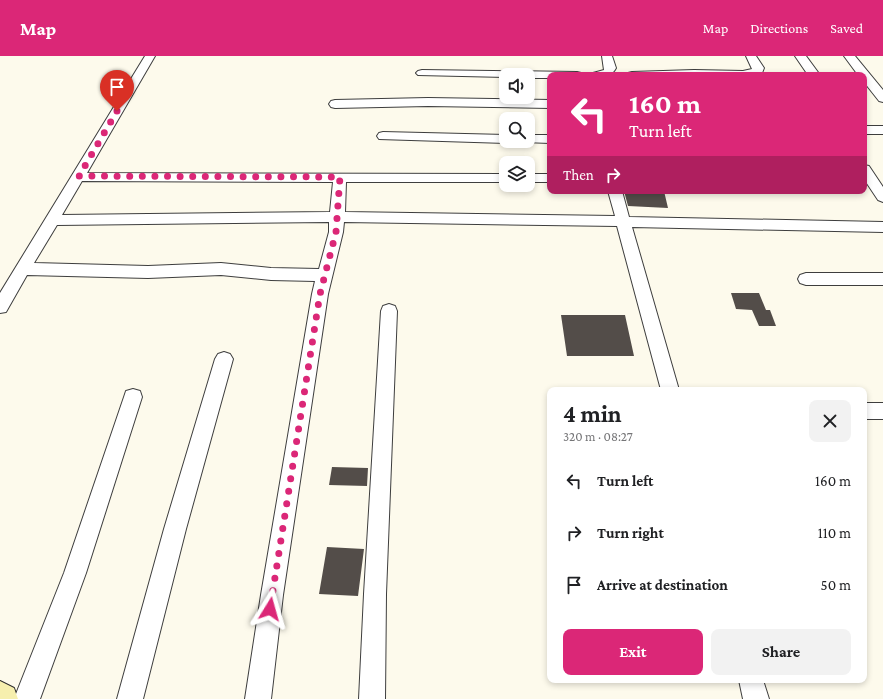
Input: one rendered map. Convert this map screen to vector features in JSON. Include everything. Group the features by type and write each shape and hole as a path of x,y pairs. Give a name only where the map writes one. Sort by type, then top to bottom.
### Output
{"street":[{"path":"0,307 150,56"},
{"path":"607,56 610,68 608,72"},
{"path":"751,56 761,71"},
{"path":"800,56 812,72"},
{"path":"849,56 862,72"},
{"path":"422,73 547,75"},
{"path":"867,78 883,98"},
{"path":"335,104 400,102 547,104"},
{"path":"867,130 883,130"},
{"path":"383,136 499,139"},
{"path":"535,139 547,139"},
{"path":"867,173 883,176"},
{"path":"867,174 883,197"},
{"path":"79,176 499,178"},
{"path":"258,699 285,512 319,302 334,241 340,177"},
{"path":"535,178 547,178"},
{"path":"616,194 669,387"},
{"path":"53,220 225,217 624,221 883,227"},
{"path":"23,269 148,272 221,269 271,274 325,276"},
{"path":"806,279 883,279"},
{"path":"372,699 375,594 389,311"},
{"path":"130,699 173,536 224,359"},
{"path":"27,699 75,573 134,397"},
{"path":"867,411 883,411"},
{"path":"752,683 756,699"},
{"path":"0,696 3,699"}],"building":[{"path":"625,194 665,194 668,208 628,206"},
{"path":"731,293 759,293 766,310 770,310 776,326 759,326 752,310 736,309"},
{"path":"561,315 625,315 634,356 567,356"},
{"path":"332,467 368,468 367,486 329,485"},
{"path":"327,547 364,549 358,596 319,594"}],"route":[{"path":"117,111 79,176 340,177 336,232 320,294 270,609"}]}
